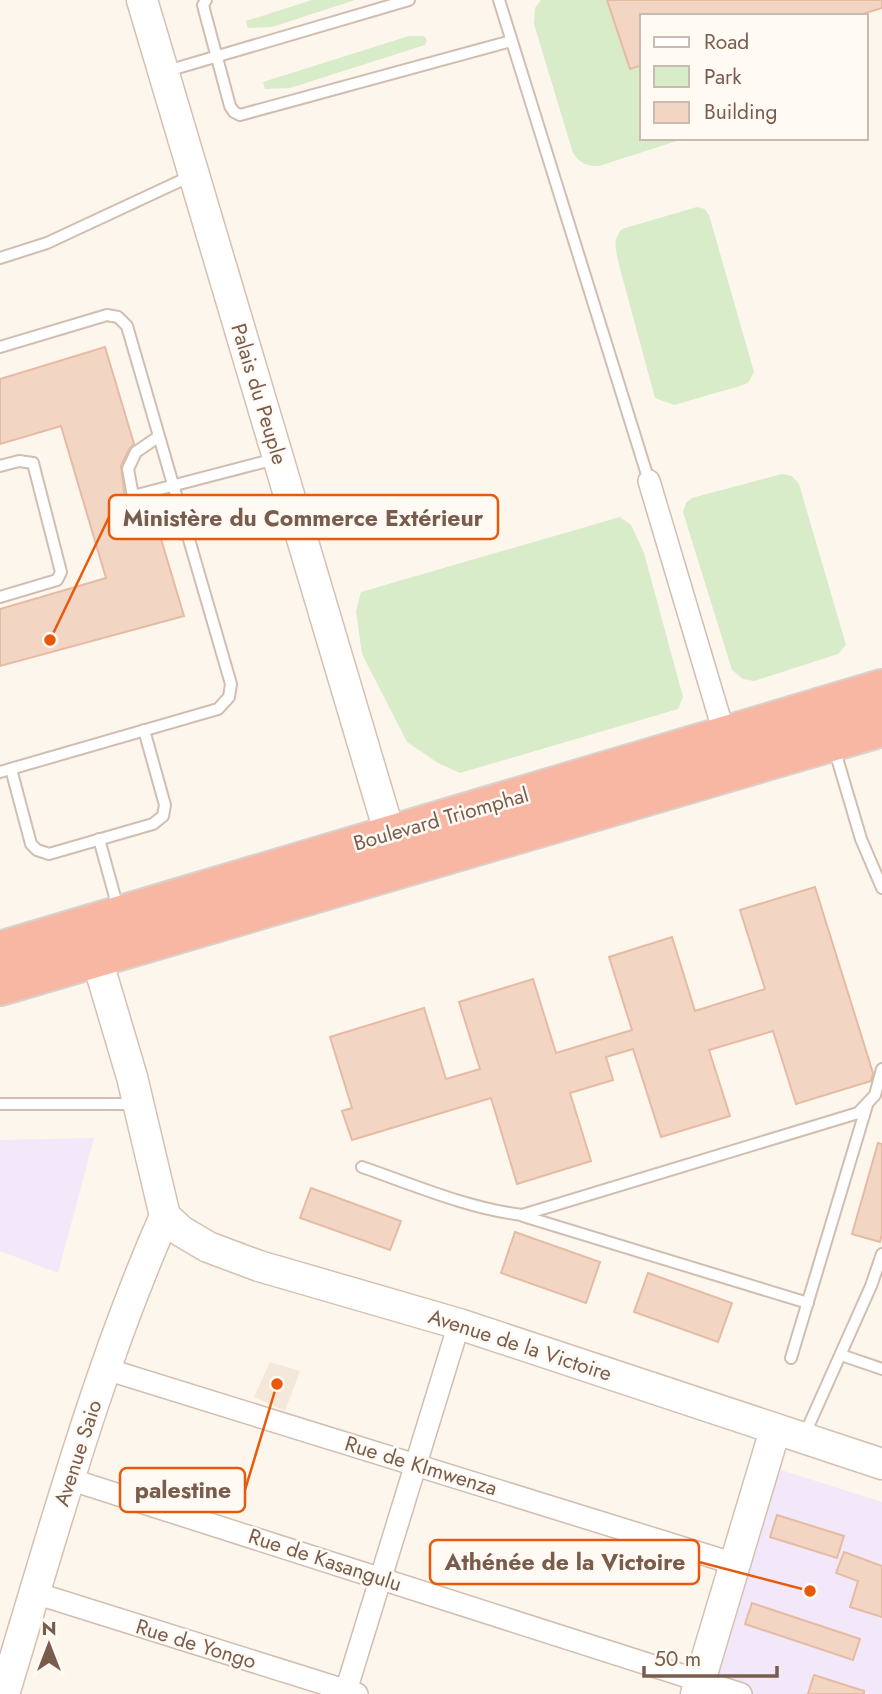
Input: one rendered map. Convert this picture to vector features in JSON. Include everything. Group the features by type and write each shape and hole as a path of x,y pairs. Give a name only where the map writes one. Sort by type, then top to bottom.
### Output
{"highway":[{"name":"Boulevard Triomphal","path":"0,986 101,933 394,852 725,736 882,689"},
{"name":"Boulevard Triomphal","path":"0,951 101,933 394,852 832,742 882,727"}],"street":[{"name":"Palais du Peuple","path":"142,0 394,852"},
{"path":"649,481 725,736"},
{"path":"101,933 165,1216"},
{"name":"Avenue de la Victoire","path":"165,1216 181,1231 208,1247 234,1257 459,1324 882,1465"},
{"name":"Avenue Saio","path":"4,1694 69,1479 106,1369 165,1216"},
{"path":"349,1693 381,1577 459,1324"},
{"name":"Rue de KImwenza","path":"106,1369 735,1564"},
{"path":"698,1687 775,1430"},
{"name":"Rue de Kasangulu","path":"69,1479 381,1577 698,1687 741,1694"},
{"name":"Rue de Yongo","path":"35,1593 349,1693"}],"lane":[{"path":"206,0 203,5 230,106 240,115 511,41"},
{"path":"163,72 409,0"},
{"path":"499,0 649,481"},
{"path":"0,258 47,243 194,175"},
{"path":"0,347 107,316 118,317 127,326 231,684 229,697 218,709 144,730 5,770 31,844 37,850 49,854 153,824 163,816 165,805 144,730"},
{"path":"158,437 136,452 128,469 133,496 141,520 159,531 186,534"},
{"path":"133,496 278,458"},
{"path":"0,466 19,461 33,463 61,572 57,580 0,597"},
{"path":"832,742 861,839 882,888"},
{"path":"99,839 101,933"},
{"path":"522,1215 859,1113 875,1095 882,1069"},
{"path":"0,1104 138,1104"},
{"path":"792,1358 867,1105"},
{"path":"362,1167 462,1201 503,1213 522,1215 808,1303"},
{"path":"803,1439 841,1355 877,1287 882,1254"},
{"path":"841,1355 882,1369"}],"shaded area":[{"path":"94,1138 58,1273 0,1251 0,1140"},
{"path":"270,1362 300,1371 285,1411 254,1397"},
{"path":"778,1469 882,1502 882,1694 751,1694 710,1680"}],"green space":[{"path":"312,0 355,0 272,27 248,28 246,21"},
{"path":"541,0 607,0 630,69 640,66 640,140 680,140 599,166 581,162 573,153 534,24 535,8"},
{"path":"409,36 424,36 427,40 425,45 290,88 265,89 263,82"},
{"path":"697,207 705,209 709,215 754,372 748,383 674,405 655,398 619,265 616,241 622,229"},
{"path":"782,474 792,476 799,484 846,645 838,654 754,681 743,679 732,670 683,512 686,503 692,498"},
{"path":"620,517 631,525 644,553 683,697 678,709 460,773 438,763 407,742 362,654 356,611 361,592"}],"building":[{"path":"607,0 882,0 882,8 862,14 640,14 640,66 630,69"},
{"path":"105,347 134,444 121,466 125,498 136,526 161,539 184,616 0,666 0,609 106,578 61,426 0,444 0,379"},
{"path":"815,887 873,1073 871,1081 796,1104 773,1031 709,1050 730,1116 661,1137 633,1049 606,1057 613,1080 570,1093 591,1161 517,1184 491,1098 352,1140 342,1111 352,1108 330,1037 424,1008 446,1079 480,1069 459,1002 533,979 556,1053 632,1030 609,957 672,937 695,1011 765,989 740,910"},
{"path":"878,1143 882,1144 880,1242 852,1234"},
{"path":"311,1188 401,1221 390,1250 300,1218"},
{"path":"515,1232 600,1262 586,1303 501,1273"},
{"path":"648,1273 732,1303 718,1342 634,1312"},
{"path":"777,1515 844,1536 837,1558 770,1537"},
{"path":"844,1552 882,1566 882,1617 850,1607 858,1581 836,1573"},
{"path":"752,1603 860,1639 853,1660 745,1624"},
{"path":"814,1675 864,1691 864,1694 808,1694"}],"place":[{"name":"Ministère du Commerce Extérieur","path":"50,640"},
{"name":"palestine","path":"277,1384"},
{"name":"Athénée de la Victoire","path":"810,1591"}]}
